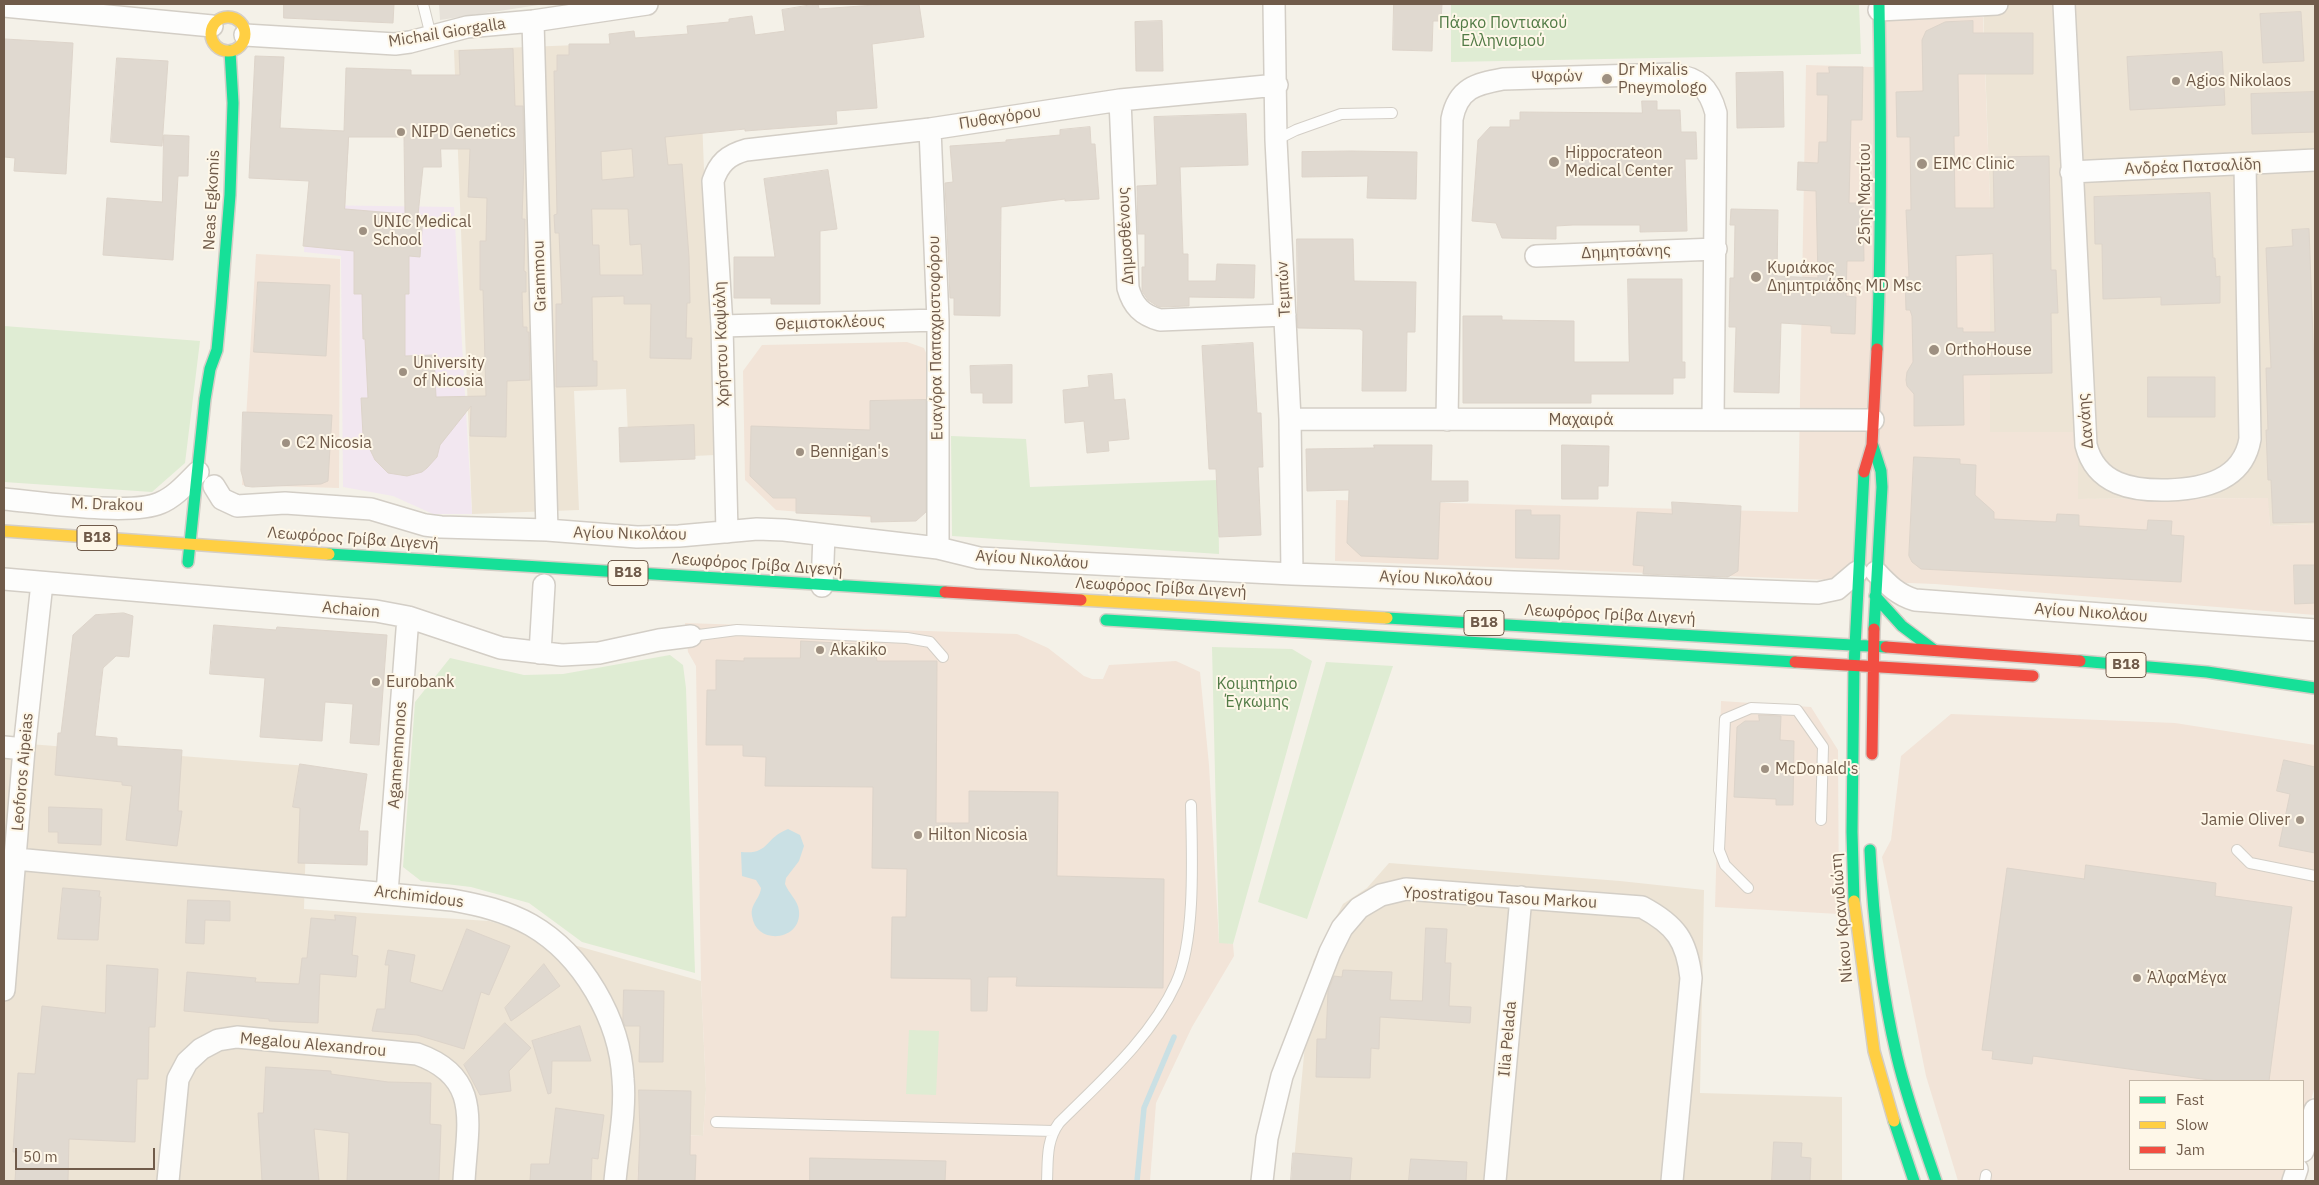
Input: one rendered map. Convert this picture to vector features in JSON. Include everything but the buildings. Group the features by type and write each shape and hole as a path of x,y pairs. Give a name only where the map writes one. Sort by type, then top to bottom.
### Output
{"main road":[{"path":"233,17 235,4"},
{"name":"25ης Μαρτίου","path":"1875,646 1875,596 1867,572 1862,486 1864,470 1872,445 1882,255 1879,7"},
{"path":"233,17 241,22 245,35 239,47 230,51 220,49 213,44 210,34 212,26 219,18 233,17"},
{"name":"Neas Egkomis","path":"221,380 217,350 230,195 233,103 230,51"},
{"name":"Neas Egkomis","path":"189,562 190,545 210,485 205,399 210,369 217,350"},
{"name":"25ης Μαρτίου","path":"1854,645 1882,487 1881,471 1872,445"},
{"name":"Λεωφόρος Γρίβα Διγενή","path":"4,531 190,545 209,550 1935,650 2198,670 2280,681 2315,688"},
{"path":"209,550 210,531"},
{"path":"1875,596 1898,624 1921,643 1935,650"},
{"name":"B18","path":"1096,619 2040,677"},
{"name":"Νίκου Κρανιδιώτη","path":"1854,645 1852,832 1853,895 1858,944 1874,1051 1885,1094 1914,1181"},
{"path":"1871,768 1875,646"},
{"name":"Νίκου Κρανιδιώτη","path":"1870,837 1877,940 1889,1022 1905,1087 1936,1181"}],"street":[{"name":"Michail Giorgalla","path":"245,35 367,44 410,42 467,27 532,21 647,4"},
{"name":"Τεμπών","path":"1274,4 1277,85 1276,140 1290,419 1292,574"},
{"path":"1879,7 1997,4"},
{"name":"Δανάης","path":"2064,4 2086,445 2088,455 2105,477 2126,487 2188,490 2214,484 2227,476 2243,459 2249,445 2245,165"},
{"path":"4,6 212,26"},
{"name":"Grammou","path":"532,21 546,530"},
{"name":"Ψαρών","path":"1446,420 1452,119 1454,108 1460,98 1468,89 1479,84 1503,79 1672,74 1684,76 1703,86 1710,93 1716,122 1713,419"},
{"name":"Πυθαγόρου","path":"724,160 734,153 746,150 930,129 1120,100 1277,85"},
{"name":"Δημοσθένους","path":"1120,100 1128,288 1131,300 1138,310 1148,317 1160,320 1285,315"},
{"name":"Ευαγόρα Παπαχριστοφόρου","path":"930,129 938,320 938,548"},
{"name":"Χρήστου Καψάλη","path":"724,160 717,170 713,181 722,326 727,532"},
{"name":"Ανδρέα Πατσαλίδη","path":"2071,172 2245,165 2315,160"},
{"name":"Δημητσάνης","path":"1536,256 1716,249"},
{"name":"Θεμιστοκλέους","path":"722,326 938,320"},
{"name":"Μαχαιρά","path":"1290,419 1873,420"},
{"name":"Αγίου Νικολάου","path":"210,485 222,499 237,506 265,503 370,509 425,525 441,527 546,530 637,537 757,529 784,530 938,548 979,558 1292,574 1818,593 1837,589 1867,572 1903,596 1915,600 2315,630"},
{"name":"M. Drakou","path":"4,499 118,508 150,507 162,503 179,492 210,485"},
{"path":"822,586 824,535"},
{"name":"Achaion","path":"4,579 376,611 408,617 501,648 540,653 580,655 691,636"},
{"name":"Leoforos Aipeias","path":"4,990 6,932 16,858 14,748 42,583"},
{"path":"540,653 544,585"},
{"name":"Agamemnonos","path":"387,893 408,617"},
{"name":"Archimidous","path":"16,858 452,900 505,913 532,925 570,956 589,981 612,1028 624,1080 615,1181"},
{"name":"Ypostratigou Tasou Markou","path":"1262,1181 1267,1138 1282,1076 1330,952 1342,928 1359,908 1381,895 1406,889 1642,907 1662,918 1678,935 1688,956 1691,978 1672,1181"},
{"name":"Ilia Pelada","path":"1495,1181 1521,897"},
{"name":"Megalou Alexandrou","path":"168,1181 178,1079 187,1062 201,1049 218,1040 238,1037 416,1054 435,1060 450,1072 456,1080 467,1104 464,1181"},
{"path":"2305,1139 2315,1110"}],"lane":[{"path":"423,4 431,36"},
{"path":"1276,140 1296,130 1341,114 1392,113"},
{"path":"691,636 737,630 907,638 930,642 943,657"},
{"path":"1748,888 1725,865 1720,850 1725,719 1751,708 1797,710 1823,747 1822,820"},
{"path":"1047,1181 1048,1148 1053,1131 1118,1065 1152,1021 1176,983 1189,936 1191,805"},
{"path":"2237,850 2250,863 2315,876"},
{"path":"716,1122 1053,1131"}],"shaded area":[{"path":"439,4 545,4 440,20"},
{"path":"1983,4 2315,4 2315,524 2270,526 2267,498 2077,499 2077,432 1990,433 1990,202"},
{"path":"1983,17 1990,202 1990,432 2078,432 2078,499 2268,498 2270,526 2315,524 2315,615 1935,584 1335,561 1336,500 1798,512 1806,65 1873,67 1875,18"},
{"path":"699,40 715,455 629,459 626,389 574,391 579,510 472,514 454,50"},
{"name":"University of Nicosia","path":"307,205 454,207 472,514 433,514 393,496 343,487 341,256 304,252"},
{"path":"256,254 340,259 339,488 242,485"},
{"path":"907,342 924,348 932,367 932,505 916,521 776,510 745,480 743,371 762,345"},
{"path":"685,623 1017,634 1048,648 1084,676 1092,679 1103,679 1109,665 1176,661 1200,672 1209,765 1219,942 1233,944 1234,956 1192,1027 1156,1103 1150,1181 637,1181 640,1136 647,1133 703,1136 706,1089 701,981 696,666 688,652"},
{"path":"1721,701 1811,707 1838,750 1839,914 1715,907"},
{"path":"1951,714 2175,723 2315,745 2315,1086 2304,1126 2304,1080 2129,1080 2129,1170 2287,1170 2281,1181 1958,1181 1926,1076 1882,857 1891,840 1901,756"},
{"path":"4,742 308,766 304,909 489,921 701,981 706,1089 703,1136 647,1133 641,1136 637,1181 4,1181"},
{"path":"788,829 800,835 804,846 799,861 786,878 785,884 798,907 798,921 787,934 769,936 755,926 752,908 761,888 756,880 742,876 741,852 757,851"},
{"path":"1389,863 1620,881 1704,890 1700,1093 1842,1097 1842,1181 1292,1181 1313,961 1343,904 1367,888"}],"green space":[{"name":"Πάρκο Ποντιακού Ελληνισμού","path":"1451,4 1859,4 1861,54 1451,62"},
{"path":"4,326 200,341 185,463 152,492 4,482"},
{"path":"951,436 1026,439 1030,487 1218,480 1219,554 952,536"},
{"name":"Κοιμητήριο Έγκωμης","path":"1212,647 1292,649 1312,661 1233,944 1219,943"},
{"path":"670,655 683,665 686,688 695,973 582,942 529,903 471,887 421,881 403,867 415,702 450,658 524,675 563,674"},
{"path":"1326,662 1393,666 1307,919 1258,902"},
{"path":"909,1030 939,1031 936,1095 906,1094"}],"waterway":[{"path":"1137,1181 1144,1108 1174,1037"}],"traffic: fast":[{"path":"1877,349 1881,177 1879,4"},
{"path":"188,562 205,399 210,369 217,350 221,307 230,195 233,103 230,51"},
{"path":"1873,446 1881,471 1882,487 1874,629"},
{"path":"1854,901 1852,832 1854,666 1864,472"},
{"path":"329,554 945,592"},
{"path":"1875,596 1902,626 1934,650"},
{"path":"1387,618 1886,647"},
{"path":"1106,620 1795,662"},
{"path":"2080,661 2207,672 2315,688"},
{"path":"1870,850 1873,902 1886,1006 1905,1088 1936,1181"},
{"path":"1894,1121 1914,1181"}],"traffic: slow":[{"path":"228,17 235,18 240,22 244,27 245,34 244,41 240,46 235,50 228,51 221,50 216,46 212,41 211,34 212,27 216,22 221,18 228,17"},
{"path":"4,531 329,554"},
{"path":"1081,600 1387,618"},
{"path":"1854,901 1874,1051 1894,1121"}],"traffic: jam":[{"path":"1864,472 1872,445 1877,349"},
{"path":"945,592 1081,600"},
{"path":"1872,754 1874,629"},
{"path":"1886,647 2080,661"},
{"path":"1795,662 2033,676"}],"place":[{"name":"Dr Mixalis Pneymologo","path":"1607,79"},
{"name":"Agios Nikolaos","path":"2176,81"},
{"name":"NIPD Genetics","path":"401,132"},
{"name":"Hippocrateon Medical Center","path":"1554,162"},
{"name":"EIMC Clinic","path":"1922,164"},
{"name":"UNIC Medical School","path":"363,231"},
{"name":"Κυριάκος Δημητριάδης MD Msc","path":"1756,277"},
{"name":"OrthoHouse","path":"1934,350"},
{"name":"University of Nicosia","path":"403,372"},
{"name":"C2 Nicosia","path":"286,443"},
{"name":"Bennigan's","path":"800,452"},
{"name":"Akakiko","path":"820,650"},
{"name":"Eurobank","path":"376,682"},
{"name":"McDonald's","path":"1765,769"},
{"name":"Jamie Oliver","path":"2300,820"},
{"name":"Hilton Nicosia","path":"918,835"},
{"name":"ΆλφαΜέγα","path":"2137,978"}]}
